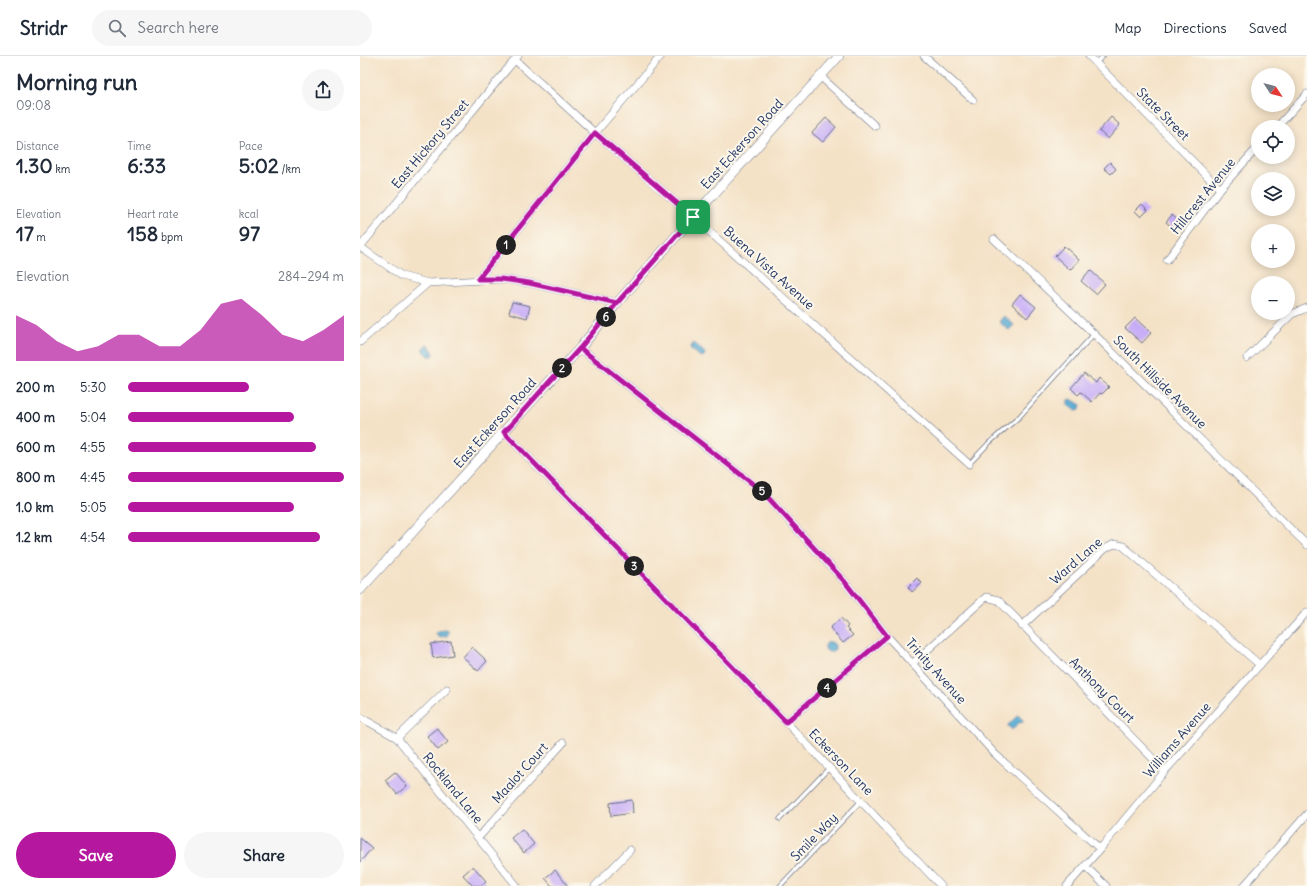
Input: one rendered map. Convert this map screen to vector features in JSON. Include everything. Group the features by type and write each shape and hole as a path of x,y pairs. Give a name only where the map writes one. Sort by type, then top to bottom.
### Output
{"street":[{"path":"478,279 595,133 661,56"},
{"name":"East Eckerson Road","path":"360,590 580,348 617,303 693,217 839,56"},
{"path":"924,56 973,100"},
{"name":"State Street","path":"1089,56 1220,189"},
{"name":"Buena Vista Avenue","path":"517,58 595,133 693,217 969,464"},
{"name":"East Hickory Street","path":"360,247 517,58"},
{"path":"820,77 875,126"},
{"path":"1283,120 1307,94"},
{"name":"Hillcrest Avenue","path":"1167,260 1220,189 1251,156"},
{"name":"South Hillside Avenue","path":"994,240 1094,334 1307,545"},
{"path":"360,247 402,276 428,283 478,279 501,279 529,283 617,303"},
{"path":"360,342 428,283"},
{"path":"1246,358 1292,314 1307,308"},
{"name":"Trinity Avenue","path":"580,348 763,492 845,582 887,636 995,754 1100,849"},
{"name":"Eckerson Lane","path":"504,432 786,722 941,886"},
{"name":"Ward Lane","path":"1022,626 1105,549 1114,544 1123,546 1260,665"},
{"path":"913,663 986,597 998,600 1022,626"},
{"name":"Williams Avenue","path":"1067,886 1165,771 1307,612"},
{"name":"Anthony Court","path":"1022,626 1165,771"},
{"path":"786,722 887,636"},
{"path":"397,738 447,689"},
{"name":"Rockland Lane","path":"360,717 397,738 517,886"},
{"name":"Maalot Court","path":"478,838 563,743"},
{"path":"1244,886 1307,814"},
{"path":"595,886 630,850"},
{"path":"1085,866 1106,886"}],"lane":[{"path":"1096,64 1103,56"},
{"path":"969,464 989,443 1019,417 1094,334"},
{"path":"780,819 830,768"},
{"name":"Smile Way","path":"780,886 862,802"}],"water":[{"path":"1004,316 1014,325 1009,330 999,322"},
{"path":"694,343 705,353 704,356 701,357 690,348"},
{"path":"426,345 433,351 434,355 429,356 423,351 423,348"},
{"path":"1071,399 1081,405 1079,411 1068,405 1068,401"},
{"path":"446,630 449,632 447,636 439,637 436,633 438,631"},
{"path":"828,642 832,642 834,643 834,651 828,652 825,649 825,645"},
{"path":"1018,715 1024,721 1021,723 1020,722 1013,729 1011,729 1008,725"}],"building":[{"path":"1111,117 1120,125 1108,139 1099,131"},
{"path":"826,118 836,127 823,142 812,133"},
{"path":"1110,162 1116,169 1111,174 1104,168"},
{"path":"1142,204 1148,210 1141,217 1135,211"},
{"path":"1172,215 1179,221 1173,228 1166,222"},
{"path":"1064,246 1079,260 1070,270 1055,256"},
{"path":"1090,270 1105,284 1096,294 1081,281"},
{"path":"1020,294 1036,307 1027,318 1012,304"},
{"path":"512,302 530,306 527,318 509,313"},
{"path":"1135,318 1151,333 1142,343 1125,328"},
{"path":"1084,373 1096,383 1099,378 1109,387 1102,394 1100,393 1092,402 1081,392 1078,395 1071,388"},
{"path":"917,578 922,583 912,592 908,587"},
{"path":"841,618 848,626 846,628 853,635 843,643 830,628"},
{"path":"451,641 453,655 433,658 431,644"},
{"path":"472,647 487,661 478,671 463,657"},
{"path":"437,728 448,742 438,750 427,736"},
{"path":"395,772 407,786 397,794 385,780"},
{"path":"632,800 633,813 611,816 610,803"},
{"path":"522,829 534,844 524,853 511,838"},
{"path":"360,838 372,848 360,862"},
{"path":"473,866 486,881 480,886 473,886 463,875"},
{"path":"555,870 568,886 552,886 545,878"}],"route":[{"path":"693,217 595,133 478,279 501,279 529,283 617,303 580,348 504,432 786,722 887,636 845,582 763,492 580,348 617,303 693,217"}]}
